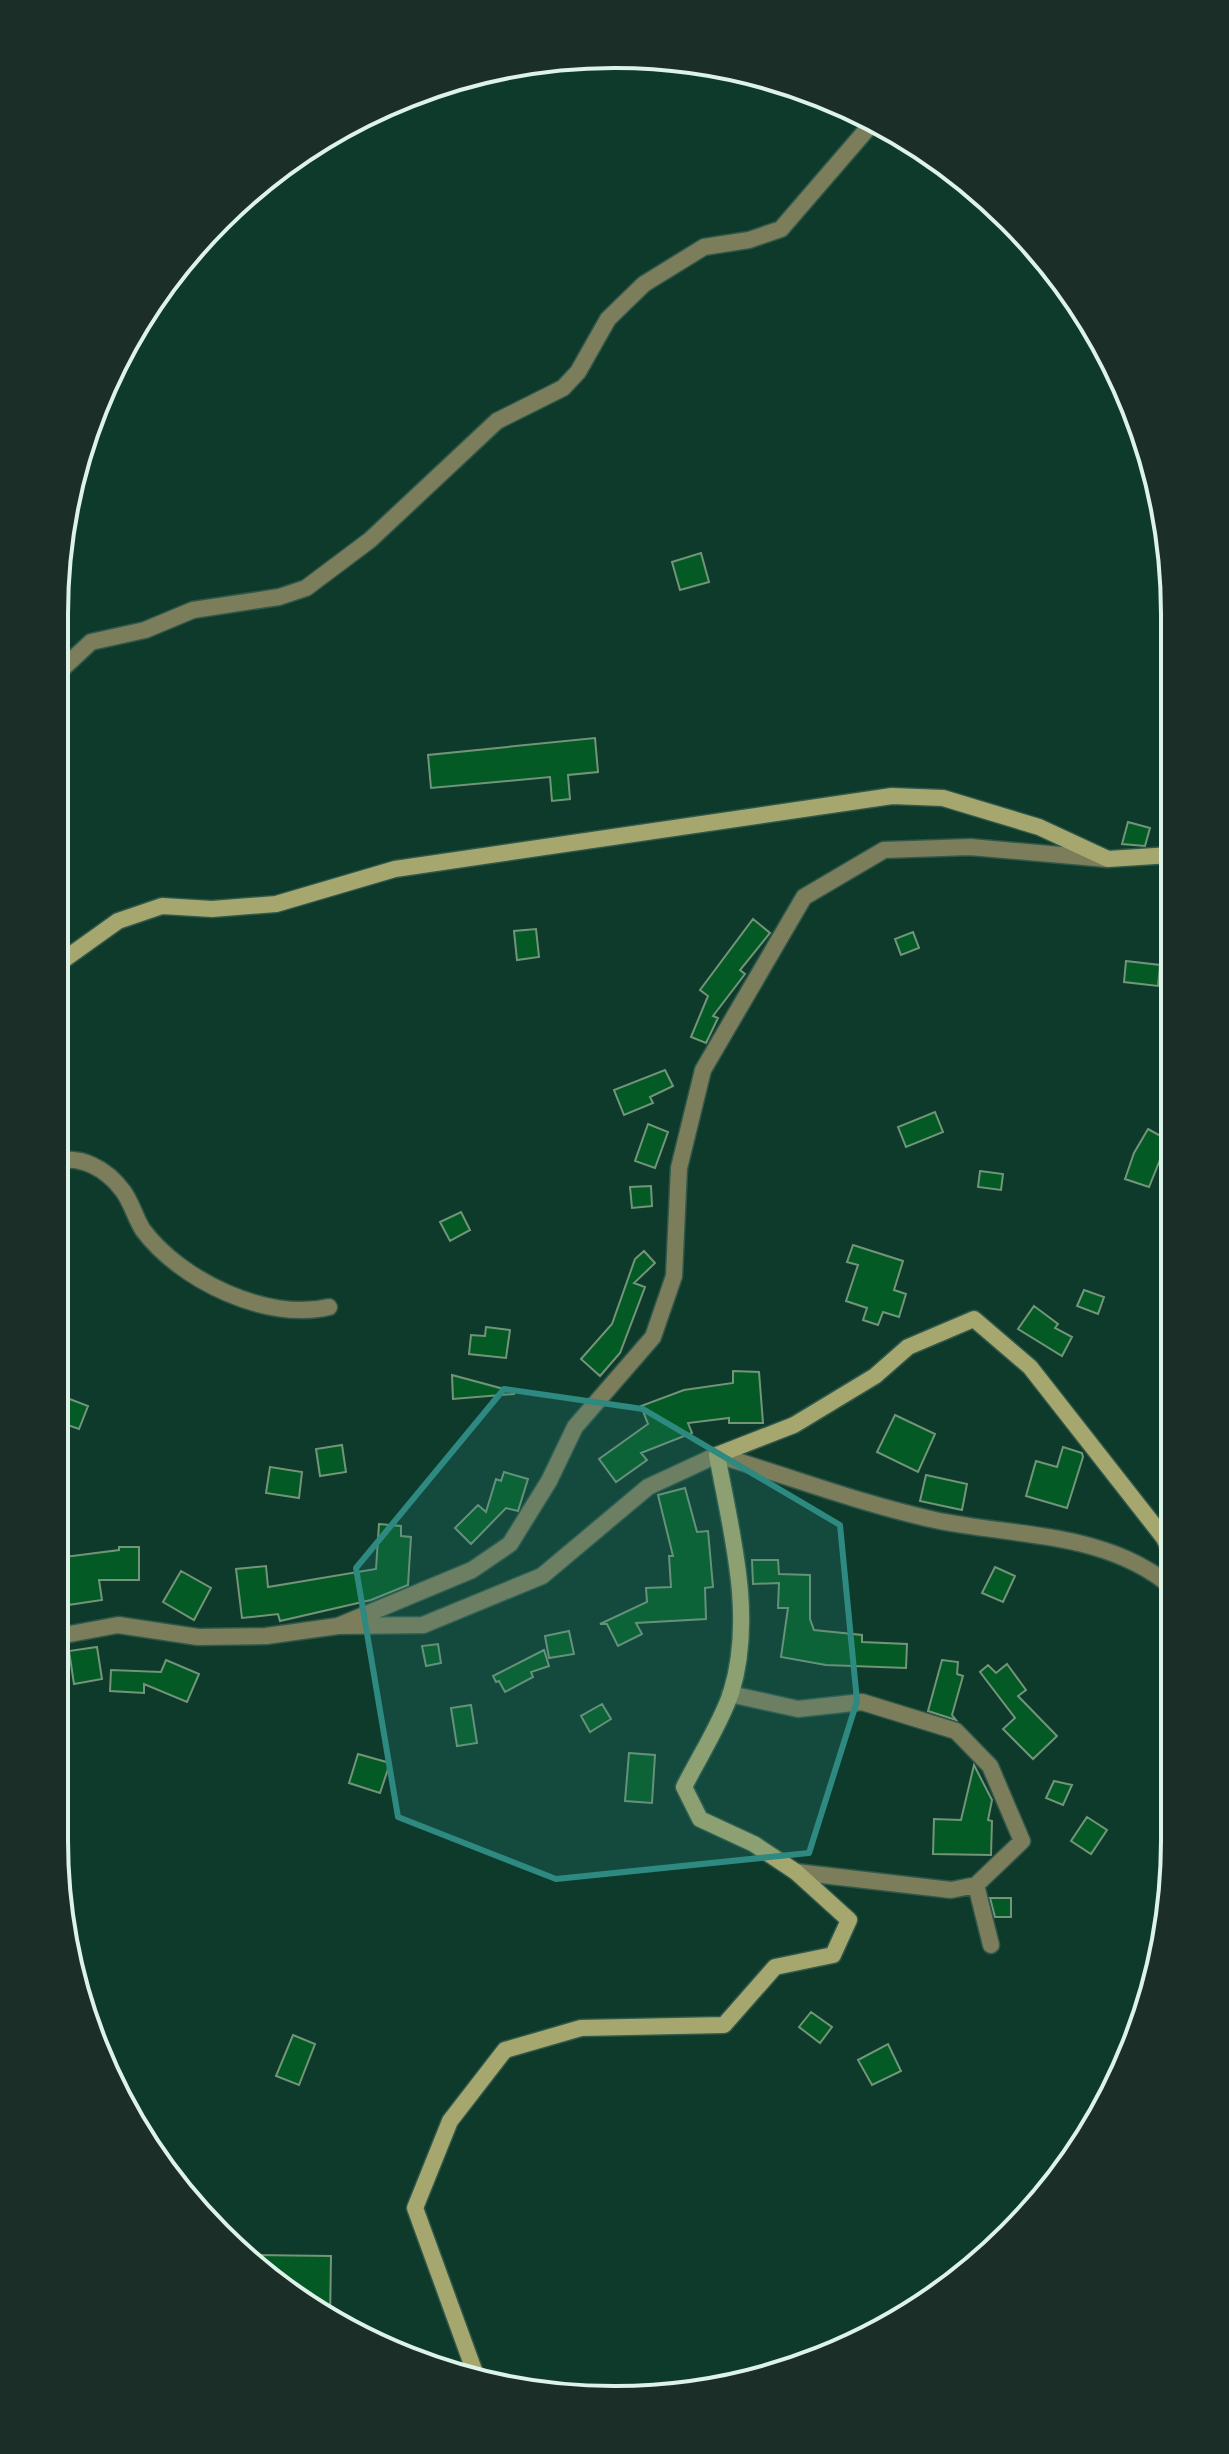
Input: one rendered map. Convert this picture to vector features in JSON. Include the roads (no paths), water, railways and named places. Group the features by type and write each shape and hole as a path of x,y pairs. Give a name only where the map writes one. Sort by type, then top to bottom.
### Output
{"street":[{"path":"68,663 91,642 145,630 193,610 279,597 306,588 370,540 497,421 563,388 578,372 608,319 644,284 704,247 749,240 781,229 867,130"},
{"path":"68,957 118,921 162,906 212,909 276,904 395,869 892,796 943,798 1039,827 1108,859"},
{"path":"338,1626 472,1570 510,1544 549,1481 575,1427 653,1337 674,1276 679,1168 703,1070 804,897 884,850 970,847 1108,859 1161,856"},
{"path":"68,1158 93,1165 123,1190 143,1230 198,1280 262,1305 329,1307"},
{"path":"68,1634 118,1625 198,1637 266,1636 338,1626 423,1625 542,1576 648,1487 717,1455 794,1425 875,1376 908,1347 974,1319 1030,1367 1161,1534"},
{"path":"717,1455 934,1519 1075,1540 1161,1577"},
{"path":"473,2367 415,2208 450,2121 505,2050 581,2028 724,2025 775,1967 833,1955 849,1920 796,1872 754,1844 700,1819 684,1787 730,1694 743,1633 735,1551 717,1455"},
{"path":"730,1694 798,1709 862,1702 956,1731 990,1766 1022,1841 976,1885 951,1890 796,1872"},
{"path":"976,1885 991,1945"}]}
